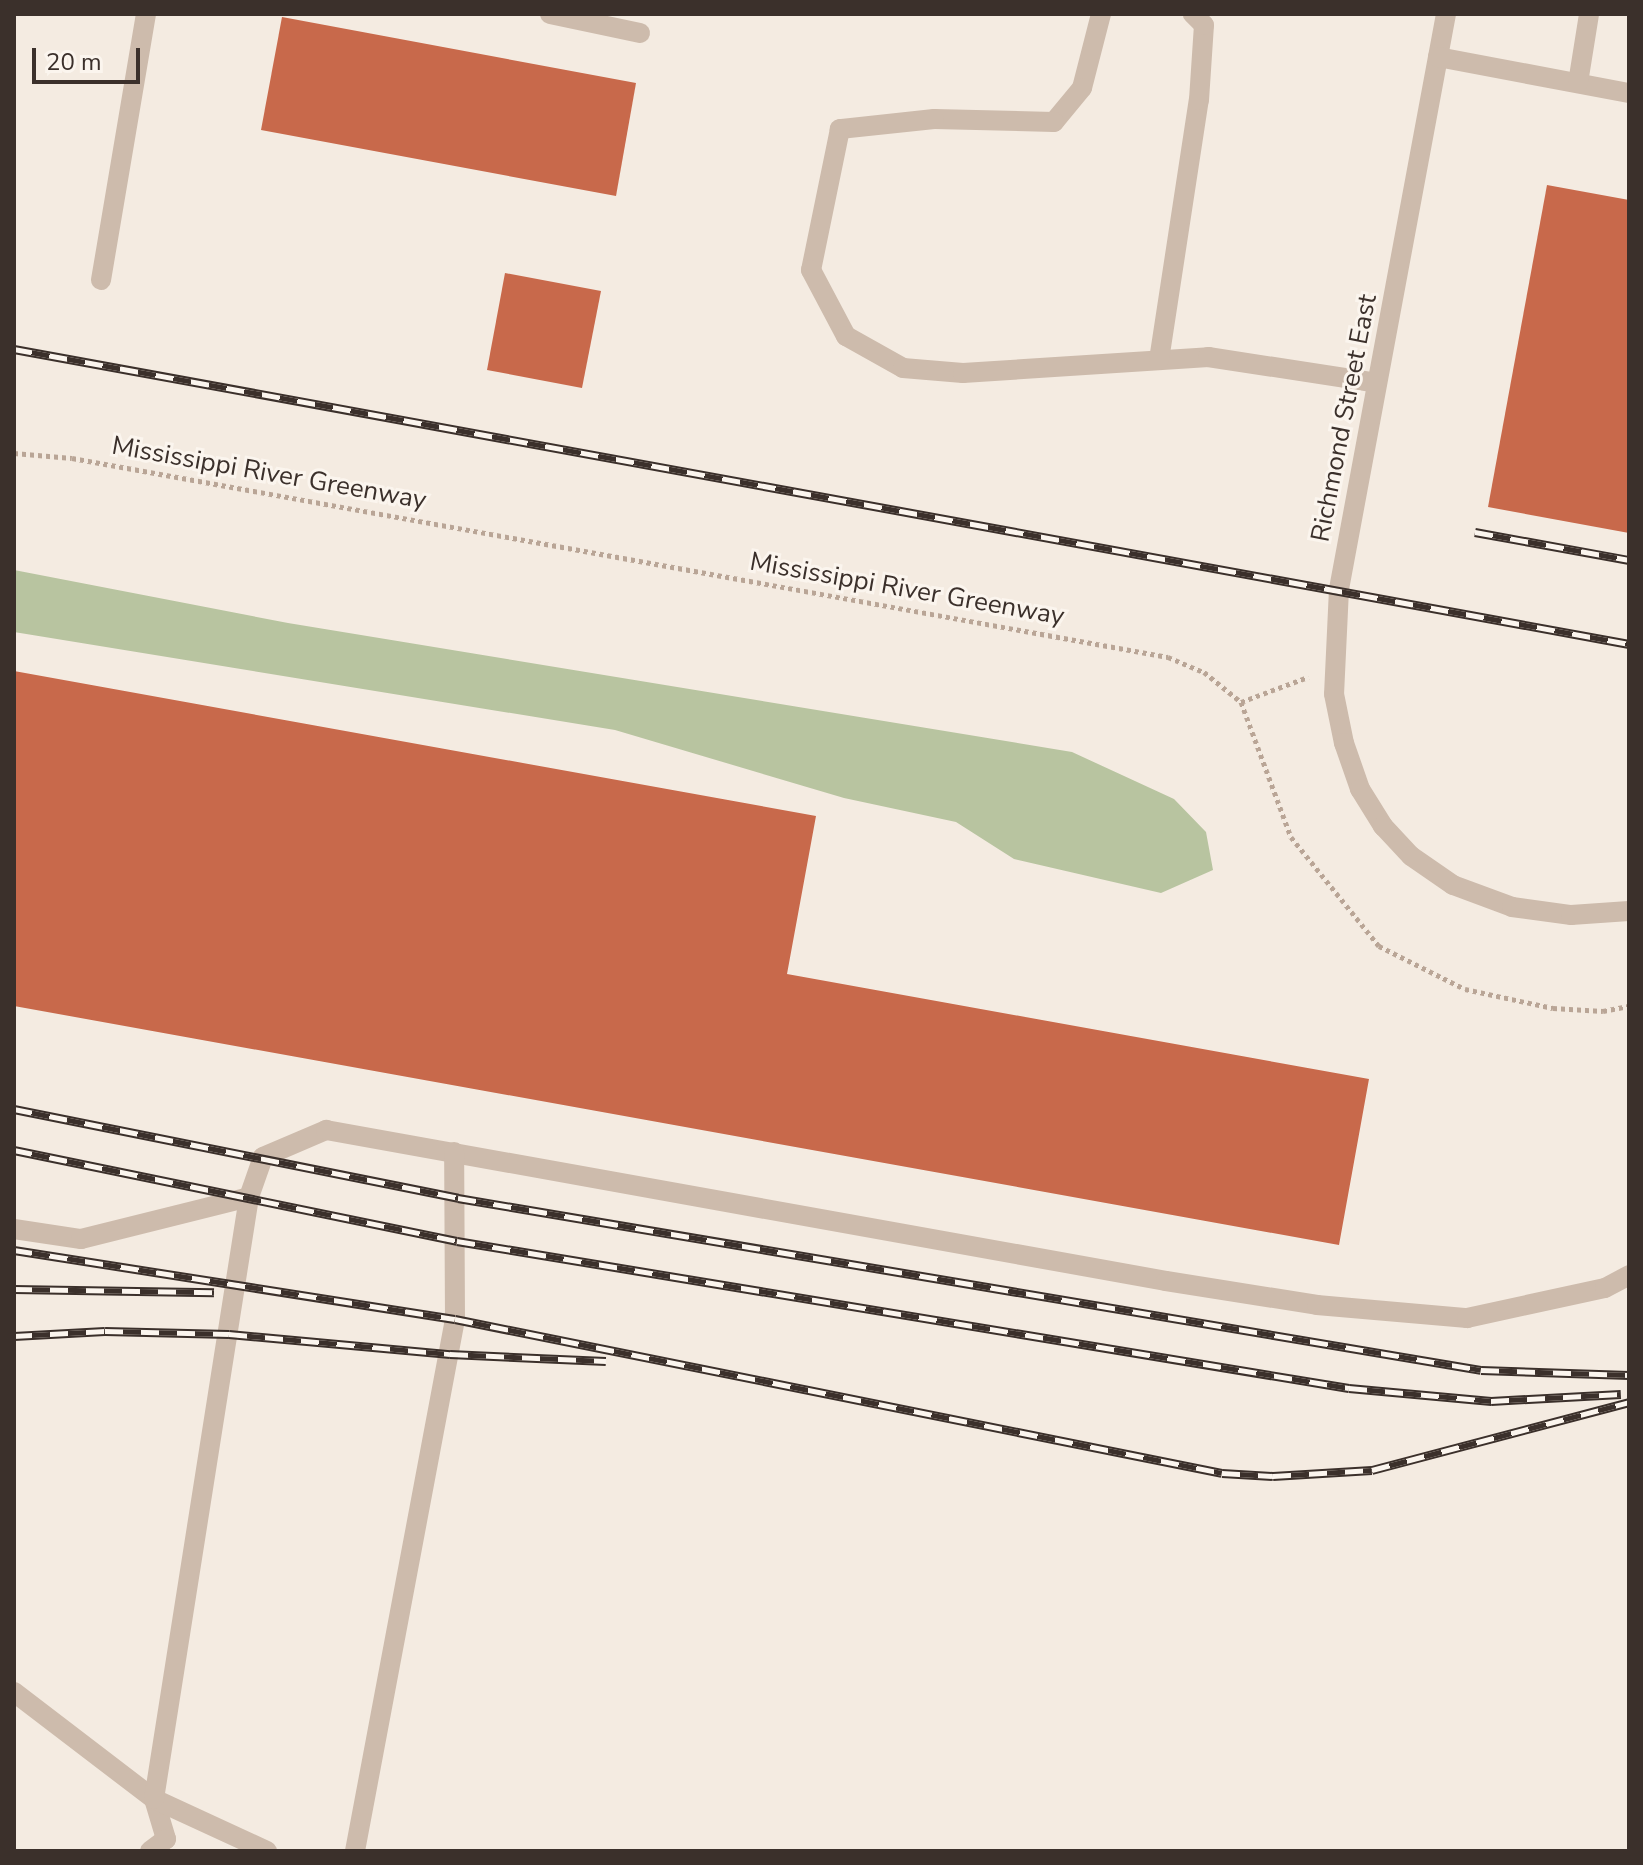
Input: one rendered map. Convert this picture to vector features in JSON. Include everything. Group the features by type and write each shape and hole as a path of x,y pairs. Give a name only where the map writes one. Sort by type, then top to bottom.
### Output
{"street":[{"path":"101,280 146,14"},
{"path":"550,14 640,33"},
{"path":"1101,14 1082,88 1054,122 934,119 840,129 811,270 846,336 903,368 963,373 1208,357 1377,383"},
{"path":"1159,360 1199,100 1204,25 1193,14"},
{"name":"Richmond Street East","path":"1446,14 1339,589 1334,668 1344,743 1360,789 1383,826 1411,856 1453,885 1512,907 1571,915 1629,911"},
{"path":"1578,83 1589,14"},
{"path":"1438,57 1629,93"},
{"path":"150,1851 166,1839 154,1799 249,1197 263,1157 326,1130 1317,1305 1467,1318 1605,1288 1629,1275"},
{"path":"355,1851 455,1319 454,1152"},
{"path":"14,1229 81,1239 249,1197"},
{"path":"14,1692 154,1799 267,1851"}],"path":[{"name":"Mississippi River Greenway","path":"14,453 72,458 1168,657 1204,672 1241,702"},
{"path":"1334,668 1241,702 1291,837 1379,946 1465,989 1553,1008 1603,1011 1629,1006"}],"green space":[{"path":"14,570 288,623 1072,752 1174,799 1206,832 1213,870 1161,893 1014,859 956,822 844,798 615,730 14,632"}],"building":[{"path":"282,17 636,83 616,196 261,130"},
{"path":"1547,185 1629,200 1629,533 1488,507"},
{"path":"505,273 601,291 582,388 487,370"},
{"path":"14,671 816,816 787,974 1369,1079 1339,1245 14,1006"}],"railway":[{"path":"14,349 1629,644"},
{"path":"1475,532 1629,560"},
{"path":"14,1109 458,1198 1481,1370 1629,1375"},
{"path":"14,1150 457,1241 1349,1388 1491,1401 1621,1394"},
{"path":"14,1250 455,1319 1222,1473 1273,1476 1372,1470 1629,1402"},
{"path":"14,1289 214,1292"},
{"path":"14,1336 105,1331 229,1334 450,1354 606,1361"}]}
